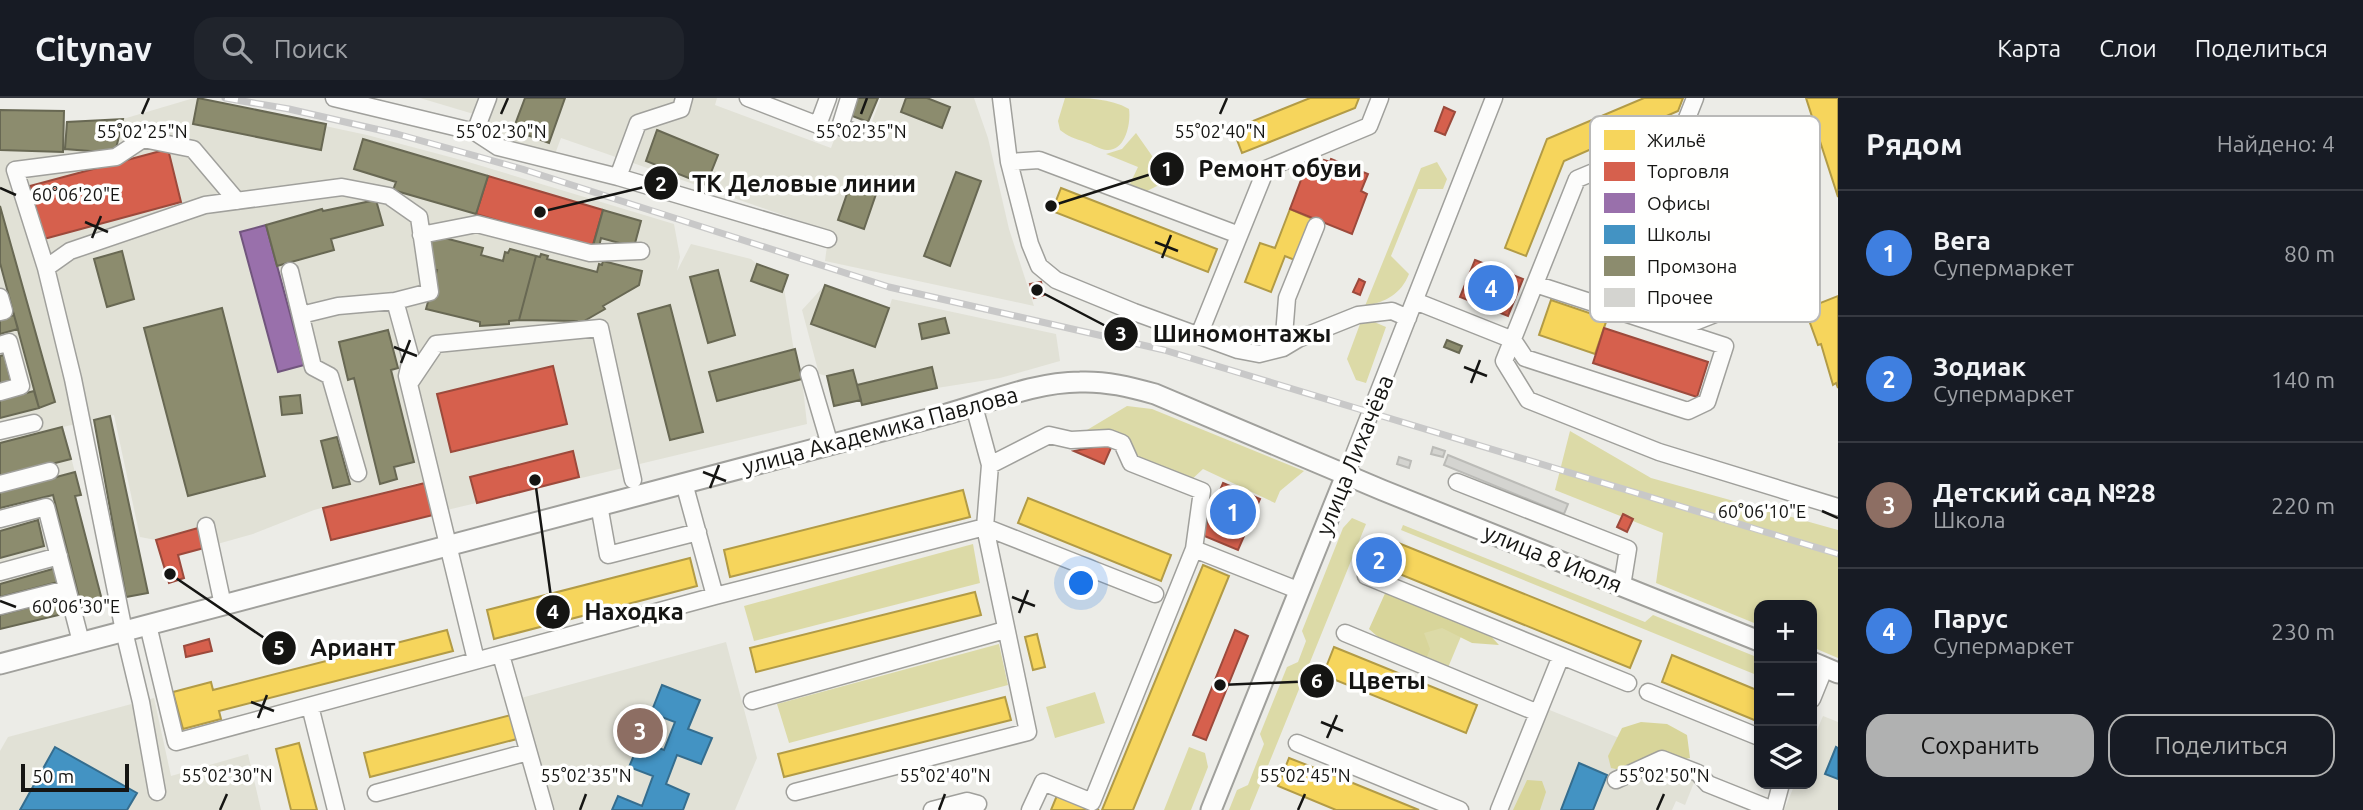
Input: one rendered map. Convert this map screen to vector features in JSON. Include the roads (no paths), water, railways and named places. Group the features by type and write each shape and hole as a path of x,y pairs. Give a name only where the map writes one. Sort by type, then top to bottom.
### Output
{"main road":[{"name":"улица Академика Павлова","path":"0,664 974,407 1038,387 1079,382 1121,385 1155,394 1346,475"},
{"name":"улица 8 Июля","path":"1346,475 1754,639"},
{"name":"улица Лихачёва","path":"1211,810 1346,475"}],"street":[{"path":"334,98 475,132 498,147 618,177 828,239"},
{"path":"475,132 488,98"},
{"path":"618,177 638,123 681,109 684,98"},
{"path":"748,98 818,125 828,98"},
{"path":"849,98 840,127 855,132"},
{"path":"1001,98 1009,162 1030,244 1039,266 1056,280 1238,350 1259,354 1283,348 1298,339 1358,315 1392,311 1408,318"},
{"path":"1199,335 1266,169 1368,126 1380,98"},
{"name":"улица Лихачёва","path":"1346,475 1494,98"},
{"path":"1688,116 1695,98"},
{"path":"158,792 73,379 46,268 15,170 116,157 143,138 192,149 237,201"},
{"path":"1009,162 1039,160 1239,235"},
{"path":"1590,173 1577,179 1504,361 1528,400 1659,452 1838,507"},
{"path":"46,268 69,251 205,205 342,187 389,196 419,217 430,292 394,301 338,306 301,314"},
{"path":"421,235 477,224 590,253 641,251"},
{"path":"1283,348 1287,298 1316,226"},
{"path":"290,271 313,367 330,376 358,473"},
{"path":"1535,284 1590,302"},
{"path":"0,297 4,311 0,312"},
{"path":"394,301 411,359 407,376 476,660"},
{"path":"1415,302 1513,340 1525,358 1688,411 1707,401 1725,346 1651,322"},
{"path":"1680,322 1682,327 1695,322"},
{"path":"409,384 436,344 600,328 633,480"},
{"path":"0,345 9,342 21,386 0,391"},
{"path":"809,374 830,445"},
{"path":"795,792 1028,732 985,527 990,465 974,407"},
{"path":"0,431 34,423"},
{"path":"990,465 1049,435 1071,440 1109,438 1122,443 1130,463 1202,491 1194,549 1092,802 1042,782 1030,810"},
{"path":"0,484 50,471"},
{"path":"1457,482 1628,549 1622,586"},
{"path":"684,483 715,596"},
{"path":"598,505 608,555 698,532"},
{"path":"0,519 46,506 82,642"},
{"path":"205,526 223,605"},
{"path":"148,625 176,742 715,596 985,527 1156,594"},
{"path":"1194,549 1300,591"},
{"path":"0,572 59,556"},
{"path":"1366,576 1628,683"},
{"path":"0,606 67,589"},
{"path":"752,701 1005,630"},
{"path":"1346,633 1538,713"},
{"path":"501,655 545,810"},
{"path":"1499,810 1561,656"},
{"path":"1817,687 1825,667"},
{"path":"1647,691 1754,735"},
{"path":"310,706 336,810"},
{"path":"1297,743 1460,810"},
{"path":"376,793 528,752"},
{"path":"1616,780 1662,759 1698,773 1708,783 1773,810 1779,789"},
{"path":"932,810 967,801 978,804"}],"railway":[{"path":"225,98 289,109 397,134 522,169 889,287 1164,350 1838,554"}],"place":[{"name":"Ремонт обуви","path":"1051,206"},
{"name":"ТК Деловые линии","path":"540,212"},
{"name":"Парус","path":"1491,288"},
{"name":"Шиномонтажы","path":"1037,290"},
{"name":"Находка","path":"535,480"},
{"name":"Вега","path":"1233,512"},
{"name":"Зодиак","path":"1379,560"},
{"name":"Ариант","path":"170,574"},
{"name":"Цветы","path":"1220,685"},
{"name":"Детский сад №28","path":"640,731"}]}
